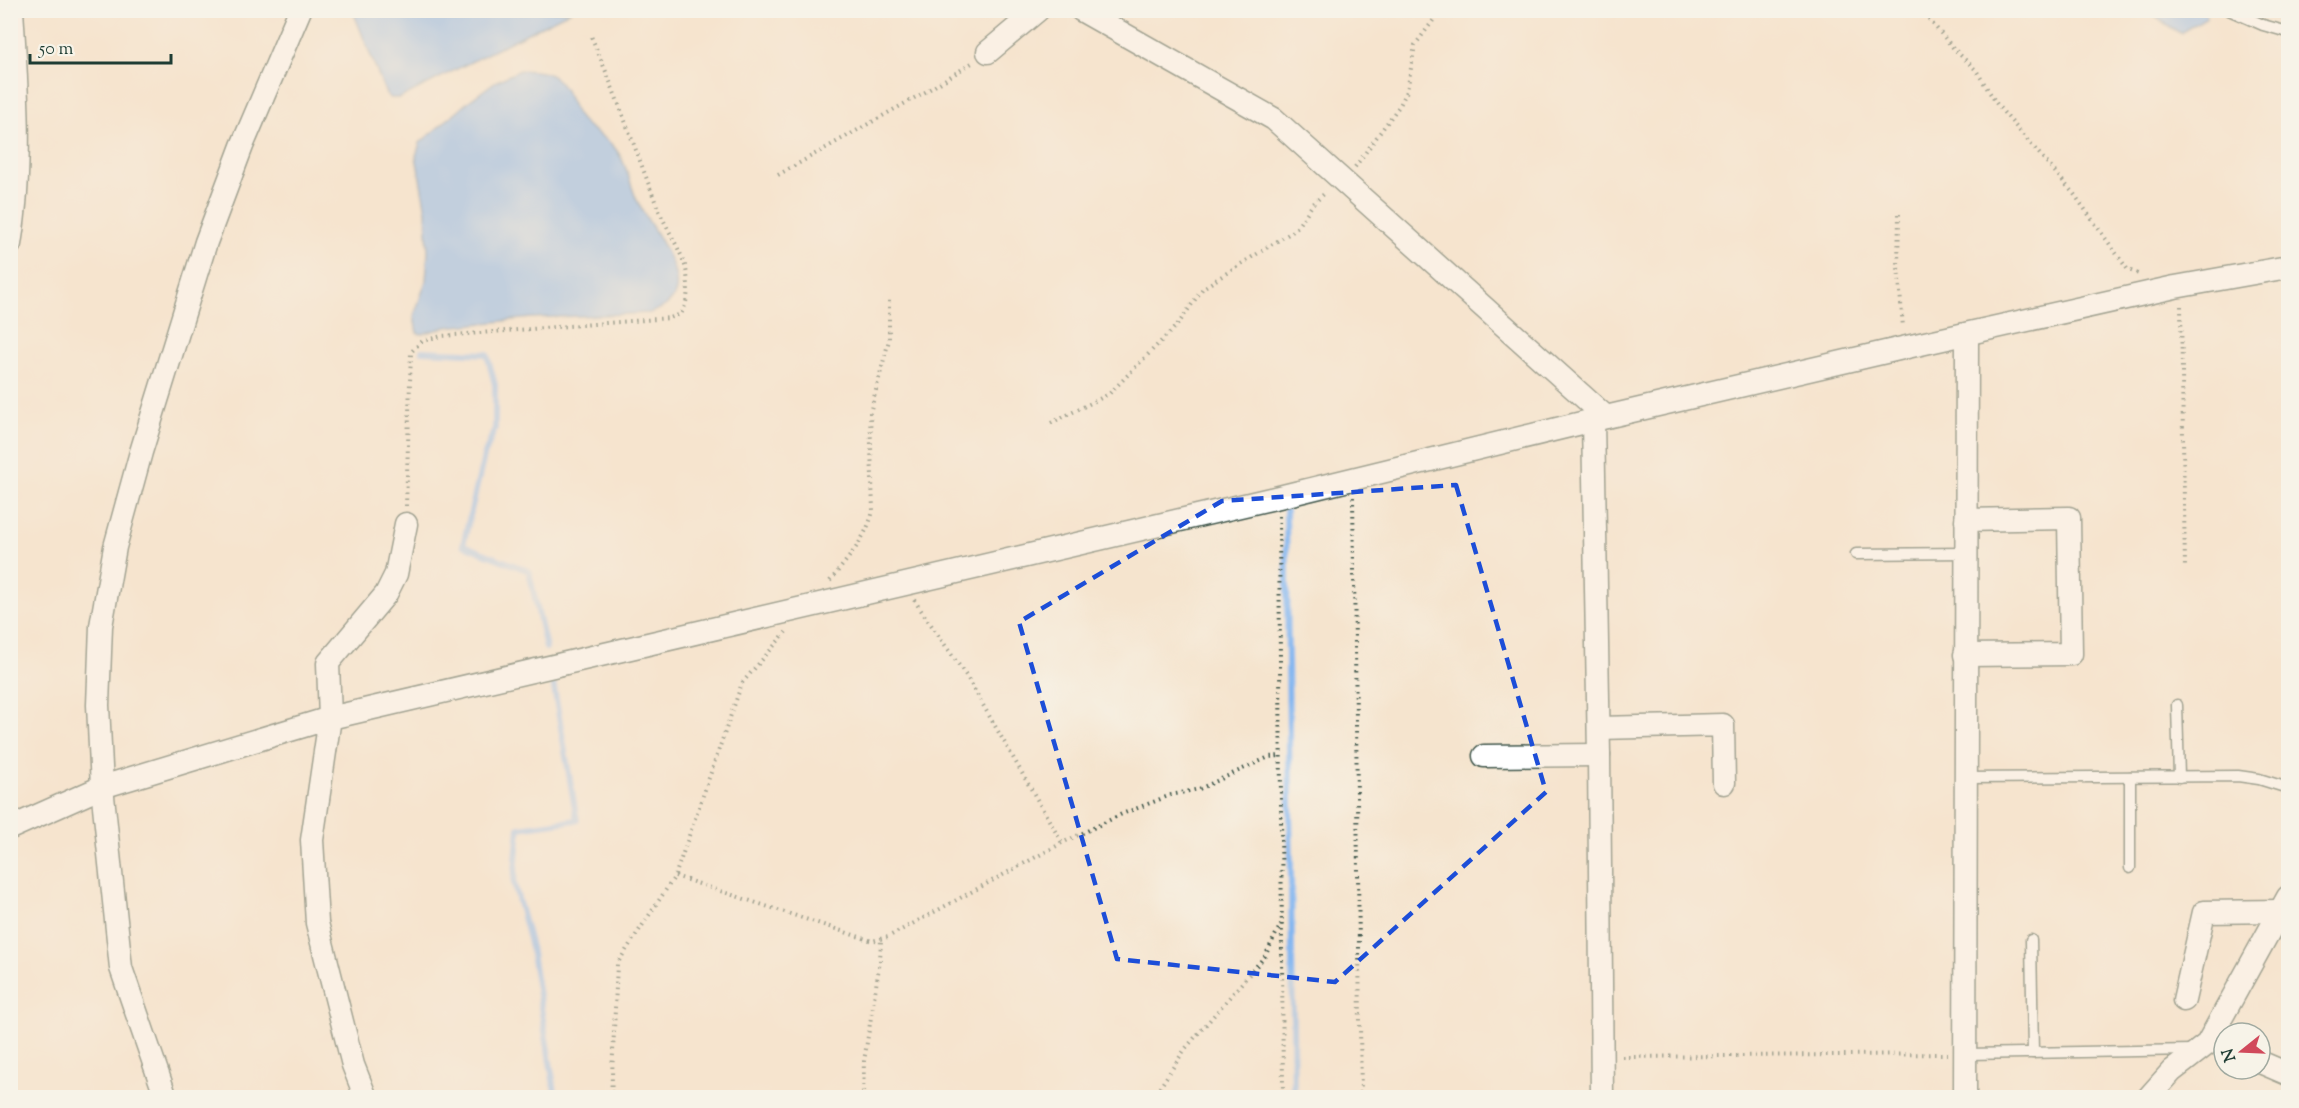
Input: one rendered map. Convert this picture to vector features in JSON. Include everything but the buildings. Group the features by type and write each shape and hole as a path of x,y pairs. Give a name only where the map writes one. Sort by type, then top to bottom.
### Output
{"street":[{"path":"10,244 17,186 19,123 12,10"},
{"path":"166,1098 121,968 102,787 98,705 100,637 115,547 206,242 242,146 300,10"},
{"path":"988,52 1038,10"},
{"path":"1082,10 1274,119 1599,418 1602,1098"},
{"path":"10,828 102,787 330,718 1279,497 1599,418 2181,286 2289,267"},
{"path":"1965,1098 1967,334"},
{"path":"1965,655 2071,654 2069,518 1966,520"},
{"path":"366,1098 353,1065 317,923 312,840 330,718 328,663 386,594 396,574 406,524"},
{"path":"1599,728 1723,725 1724,783"},
{"path":"1484,756 1599,754"},
{"path":"2184,1000 2204,912 2285,904"},
{"path":"2148,1098 2172,1071 2210,1048 2285,904"},
{"path":"2272,1067 2289,1074"}],"lane":[{"path":"2229,10 2263,25 2289,32"},
{"path":"1856,554 1966,553"},
{"path":"2177,705 2179,777"},
{"path":"1965,778 2238,776 2259,779 2289,788"},
{"path":"2130,777 2130,868"},
{"path":"2031,940 2032,1053"},
{"path":"1966,1054 2210,1048"}],"path":[{"path":"1051,423 1109,394 1179,323 1203,288 1295,230 1313,204 1341,181 1400,105 1407,91 1415,45 1442,10"},
{"path":"1921,10 1955,50 1976,70 1998,106 2074,194 2128,270 2140,274"},
{"path":"406,524 411,352 422,341 442,336 670,318 681,314 687,305 686,268 665,225 609,77 590,34"},
{"path":"778,175 925,92 988,52"},
{"path":"1899,214 1900,311 1907,348"},
{"path":"2181,286 2186,569"},
{"path":"610,1098 617,964 675,876 742,683 813,604 860,543 869,526 873,511 870,413 889,340 890,297"},
{"path":"1353,478 1361,1098"},
{"path":"1279,497 1283,1098"},
{"path":"906,583 915,602 967,677 1062,843"},
{"path":"675,876 872,941 881,939 1062,843 1149,802 1199,789 1269,757 1280,756"},
{"path":"1153,1098 1185,1048 1266,956 1281,923"},
{"path":"863,1098 864,1061 880,961 881,939"},
{"path":"1601,1057 1966,1054"}],"highlighted area":[{"path":"1456,485 1546,792 1335,982 1117,959 1019,622 1222,501"}],"water":[{"path":"353,10 571,11 400,98 391,98 386,94"},
{"path":"2159,11 2205,11 2207,17 2180,33 2152,15"},
{"path":"520,70 543,72 555,78 563,87 582,121 611,143 624,165 641,208 668,255 676,279 676,290 666,305 649,313 532,318 446,327 422,334 417,333 414,316 426,281 428,252 426,211 416,156 420,143 495,82"}],"waterway":[{"path":"422,351 487,354 495,385 495,428 484,456 463,545 529,571 546,648"},
{"path":"1286,511 1294,1098"},
{"path":"553,682 577,820 519,828 514,883 531,947 556,1098"}]}
